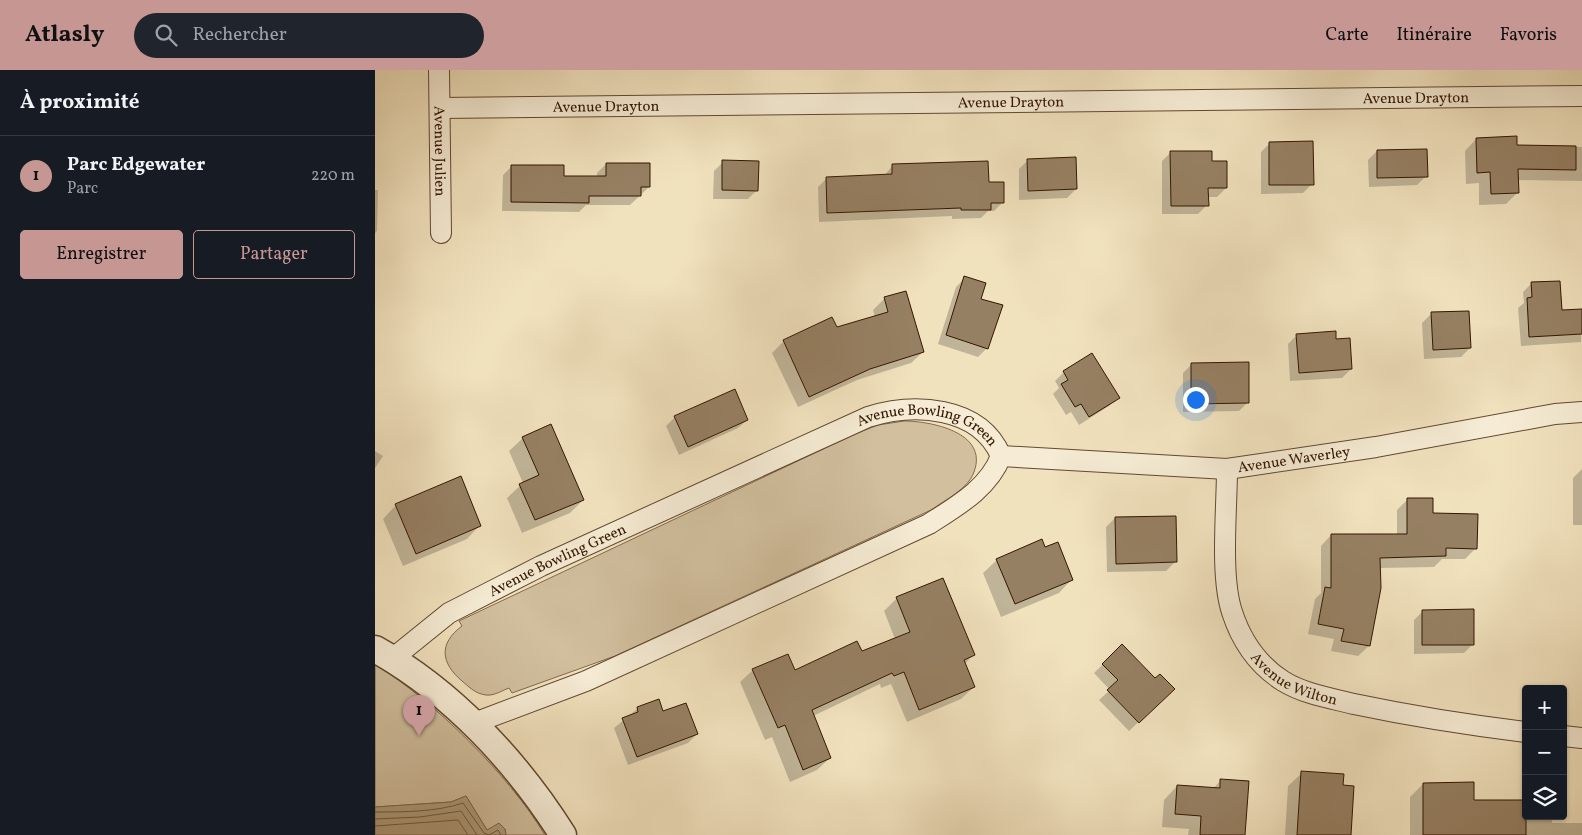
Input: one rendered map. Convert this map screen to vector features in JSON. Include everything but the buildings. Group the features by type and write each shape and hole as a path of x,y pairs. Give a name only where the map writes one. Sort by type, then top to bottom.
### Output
{"street":[{"name":"Avenue Julien","path":"439,70 441,233"},
{"name":"Avenue Drayton","path":"440,108 1582,96"},
{"name":"Avenue Bowling Green","path":"384,654 449,613 524,575 868,417 888,410 927,408 946,412 984,432 995,443 1001,456 995,471 982,486 929,524 587,681 474,723"},
{"name":"Avenue Waverley","path":"1001,456 1227,469 1376,447 1555,414 1582,412"},
{"name":"Avenue Wilton","path":"1227,469 1226,577 1231,611 1249,648 1263,666 1283,681 1303,691 1330,698 1402,714 1522,731"},
{"path":"384,654 425,681 474,723 545,807 563,835"},
{"path":"1567,736 1582,738"}],"shaded area":[{"path":"904,421 928,423 942,427 965,438 973,447 976,458 974,472 967,484 931,510 615,656 512,693 509,688 492,695 486,695 473,690 455,674 446,660 446,647 449,640 462,626 459,621 857,433 878,425"},
{"path":"375,664 422,698 469,741 511,788 545,835 506,835 505,829 487,830 466,796 451,802 375,807"}],"water":[{"path":"466,796 487,830 499,823 505,829 506,835 375,835 375,807 451,802"}],"place":[{"name":"Parc Edgewater","path":"419,736"}]}
